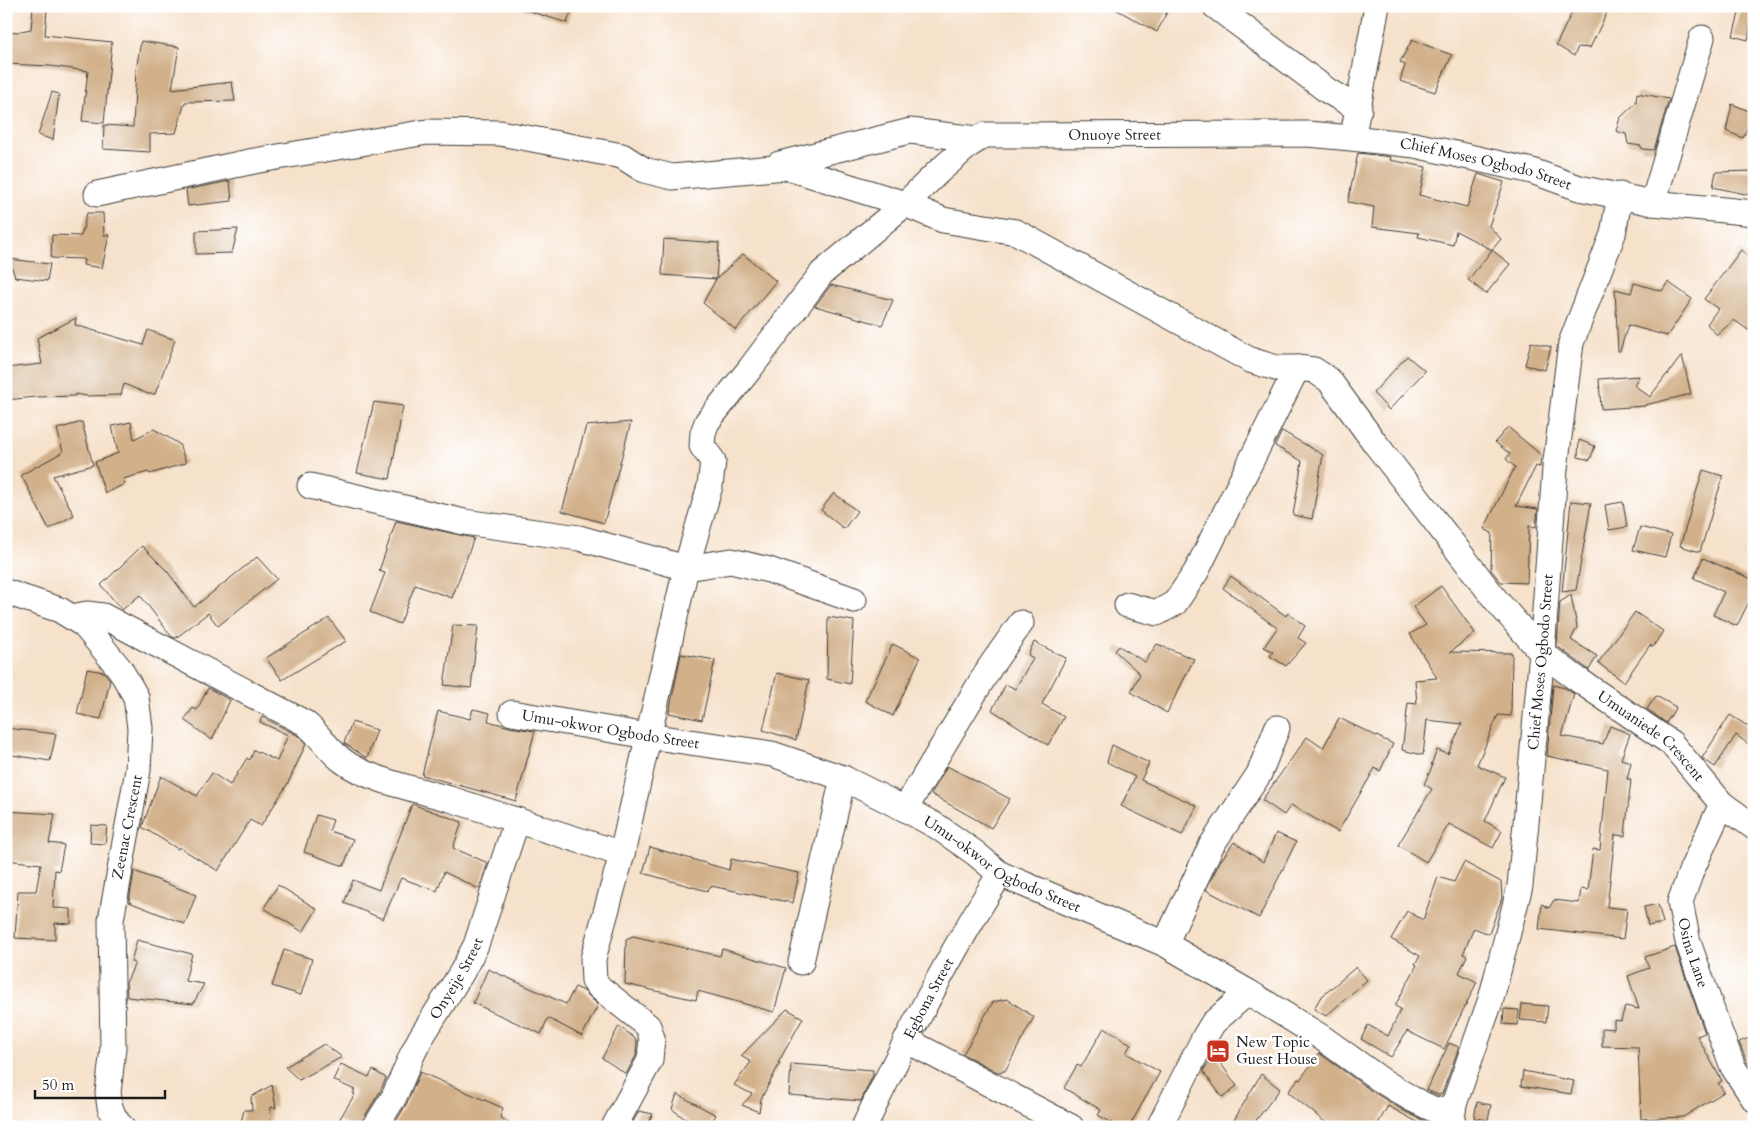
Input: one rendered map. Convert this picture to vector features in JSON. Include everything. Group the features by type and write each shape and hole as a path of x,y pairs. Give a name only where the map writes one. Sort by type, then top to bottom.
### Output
{"street":[{"path":"1215,6 1328,91 1359,109"},
{"path":"1350,138 1359,109 1377,6"},
{"path":"1652,202 1702,38"},
{"path":"97,194 254,161 427,132 500,133 622,156 644,170 672,177 750,172 910,131 977,139"},
{"name":"Onuoye Street","path":"977,139 984,135 1269,134 1308,134 1350,138"},
{"name":"Chief Moses Ogbodo Street","path":"1350,138 1415,145 1532,172 1579,188 1652,202 1754,213"},
{"path":"614,1127 650,1060 652,1038 648,1026 600,988 594,981 593,959 622,854 686,568 710,486 712,461 702,446 702,433 707,422 822,273 905,204 938,172 977,139"},
{"name":"Umuaniede Crescent","path":"750,172 786,167 905,204 943,220 1016,232 1250,360 1276,368 1314,370 1329,380 1374,443 1496,600 1542,653 1576,680 1671,743 1722,804 1754,826"},
{"name":"Chief Moses Ogbodo Street","path":"1452,1115 1491,999 1520,886 1542,653 1555,468 1571,343 1613,234 1620,195"},
{"path":"1127,604 1157,613 1176,603 1196,572 1297,368"},
{"path":"310,486 464,522 579,538 686,568 731,561 769,570 854,600"},
{"name":"Zeenac Crescent","path":"6,592 60,610 84,625 120,669 136,697 140,728 138,770 111,920 113,1048 108,1093 113,1115 122,1127"},
{"path":"72,618 87,614 103,616 148,638 305,723 318,733 343,761 367,774 622,854"},
{"path":"905,809 990,667 1022,623"},
{"name":"Umu-okwor Ogbodo Street","path":"512,713 648,736 772,754 843,778 938,828 975,853 1000,874 1165,944 1321,1037 1381,1080 1412,1099 1435,1110 1446,1109 1452,1115"},
{"path":"1165,944 1211,846 1259,774 1277,728"},
{"path":"801,962 843,778"},
{"name":"Osina Lane","path":"1722,804 1692,869 1680,902 1688,942 1716,1022 1733,1067 1754,1099"},
{"name":"Onyeije Street","path":"375,1127 394,1097 420,1039 462,972 476,945 517,820"},
{"name":"Egbona Street","path":"864,1127 906,1040 973,917 1000,874"},
{"path":"1159,1127 1204,1038 1214,1023 1248,992"},
{"path":"906,1040 1071,1127"}],"building":[{"path":"524,6 573,6 567,23 523,9"},
{"path":"1110,6 1170,6 1157,32"},
{"path":"1575,6 1610,6 1590,48 1578,47 1574,56 1556,45"},
{"path":"1741,6 1754,6 1748,40 1733,36"},
{"path":"33,8 47,9 45,35 112,42 104,123 82,121 88,71 50,66 6,64 6,34 31,29"},
{"path":"1412,40 1452,55 1435,92 1400,81 1405,65 1400,62"},
{"path":"141,41 179,47 172,89 232,82 235,101 185,102 176,133 150,134 150,152 103,149 104,125 133,127 136,70"},
{"path":"52,92 59,94 53,140 38,135"},
{"path":"1637,93 1669,99 1654,150 1642,149 1641,146 1628,144 1626,134 1616,131 1620,118 1636,103"},
{"path":"1732,104 1754,113 1743,138 1726,131"},
{"path":"1358,153 1391,157 1390,160 1426,167 1419,195 1467,207 1478,174 1504,182 1489,226 1501,239 1492,250 1456,231 1453,245 1418,237 1419,233 1372,227 1374,207 1348,202"},
{"path":"1754,171 1754,196 1713,187 1716,172"},
{"path":"230,181 232,201 188,206 186,190"},
{"path":"87,213 103,213 104,235 109,235 102,268 83,265 84,259 51,258 52,235 81,236"},
{"path":"238,229 232,253 196,254 196,231"},
{"path":"664,239 719,243 716,279 662,275"},
{"path":"1492,250 1510,264 1486,294 1468,280"},
{"path":"1741,250 1754,260 1754,334 1734,320 1717,335 1707,324 1718,309 1704,299"},
{"path":"743,254 776,281 736,330 703,303 716,279"},
{"path":"9,259 50,264 47,281 15,277"},
{"path":"1668,282 1692,299 1667,336 1628,325 1620,351 1618,351 1615,289 1631,293 1634,283 1662,291"},
{"path":"831,285 893,300 882,325 815,306"},
{"path":"76,318 75,325 143,345 148,330 175,340 155,394 148,394 124,384 121,395 87,396 75,394 75,396 6,400 6,368 42,364 37,338"},
{"path":"1531,342 1551,347 1545,370 1525,365"},
{"path":"1682,355 1691,394 1645,406 1601,409 1599,379 1639,376 1634,385 1650,397"},
{"path":"1407,356 1425,371 1389,410 1373,393"},
{"path":"374,402 403,406 390,479 357,473"},
{"path":"82,422 93,465 53,476 74,515 49,529 21,475 63,452 57,429"},
{"path":"131,422 134,439 154,429 179,444 186,463 150,474 148,472 123,479 125,484 105,493 95,462 118,453 112,426"},
{"path":"631,422 604,523 562,511 586,426"},
{"path":"1508,427 1541,455 1540,467 1536,466 1516,506 1538,509 1536,527 1529,526 1527,583 1501,582 1491,570 1492,533 1484,529 1515,467 1506,459 1510,454 1495,442"},
{"path":"1282,431 1323,455 1312,519 1293,515 1302,461 1275,446"},
{"path":"1579,440 1595,446 1590,460 1578,457"},
{"path":"1703,470 1723,476 1700,552 1680,546"},
{"path":"834,493 857,511 844,529 821,510"},
{"path":"1571,501 1591,503 1576,590 1562,592"},
{"path":"1623,502 1627,527 1609,530 1605,505"},
{"path":"396,521 474,538 452,598 415,585 400,624 370,612 385,573 379,571"},
{"path":"1640,527 1671,535 1665,557 1633,550"},
{"path":"142,546 167,571 194,607 257,557 277,579 218,626 208,613 176,638 172,637 140,595 122,610 101,585"},
{"path":"1703,558 1754,580 1754,591 1737,626 1713,615 1724,592 1694,578"},
{"path":"1231,576 1286,616 1288,613 1305,626 1298,638 1306,643 1286,666 1270,656 1273,652 1264,647 1277,628 1223,588"},
{"path":"1441,586 1475,633 1450,652 1512,653 1511,716 1498,715 1477,765 1505,777 1485,821 1502,831 1493,848 1449,824 1426,862 1398,845 1432,789 1424,784 1433,765 1431,765 1437,750 1448,754 1462,724 1427,720 1423,755 1402,750 1408,703 1417,704 1415,680 1437,678 1410,634 1426,625 1413,607"},
{"path":"1571,595 1577,627 1571,640 1597,656 1589,670 1557,646 1560,602"},
{"path":"1635,612 1663,631 1653,647 1650,645 1624,682 1598,663"},
{"path":"828,617 854,621 850,684 827,679"},
{"path":"329,618 346,641 282,680 266,658"},
{"path":"453,625 478,626 471,688 444,685"},
{"path":"1034,642 1066,658 1042,704 1064,717 1048,745 992,710 1006,684 1015,689 1033,658 1028,655"},
{"path":"893,644 920,658 893,716 865,701"},
{"path":"1157,644 1194,659 1167,713 1131,692 1140,674 1115,651 1119,646 1145,662"},
{"path":"681,654 715,660 702,720 669,713"},
{"path":"87,669 104,672 110,680 101,719 77,714"},
{"path":"777,673 809,680 796,740 763,730"},
{"path":"1553,685 1565,688 1574,694 1562,736 1603,744 1610,726 1630,734 1621,759 1631,762 1627,779 1631,779 1625,836 1615,835 1607,907 1627,909 1623,939 1539,929 1542,904 1549,908 1554,900 1579,903 1581,889 1588,890 1593,849 1600,850 1608,769 1547,756"},
{"path":"208,688 230,700 212,740 184,720 193,708 197,710"},
{"path":"1656,696 1676,707 1666,723 1647,709"},
{"path":"473,709 490,713 488,721 535,731 516,801 422,775 438,711 470,719"},
{"path":"1730,715 1754,730 1754,748 1736,735 1715,767 1702,758"},
{"path":"262,717 297,735 306,744 288,783 261,826 250,820 218,871 142,827 161,776 197,796 212,773 230,785 247,758 250,760 254,750 277,761 288,735 260,722"},
{"path":"1339,718 1393,744 1380,771 1375,768 1338,832 1291,805 1284,815 1262,800 1307,737 1323,748"},
{"path":"352,722 377,730 367,758 344,743"},
{"path":"6,728 56,734 50,761 6,754"},
{"path":"1112,745 1149,763 1141,780 1197,806 1182,835 1121,806 1135,777 1107,762"},
{"path":"947,766 1010,799 991,828 931,794"},
{"path":"412,804 462,822 453,848 488,863 479,889 444,872 437,891 401,878 383,919 344,903 353,880 379,890"},
{"path":"6,811 55,814 49,843 64,845 59,871 55,870 53,908 71,909 71,924 55,923 55,940 15,938 18,891 36,891 41,864 6,860"},
{"path":"316,815 333,820 329,831 353,839 344,866 304,852"},
{"path":"91,825 107,826 105,844 90,843"},
{"path":"1276,833 1296,842 1259,918 1206,890 1219,863 1234,842 1263,862"},
{"path":"650,847 729,870 731,859 799,873 793,903 711,886 707,891 643,873"},
{"path":"1464,862 1501,882 1502,898 1489,934 1474,928 1463,954 1467,956 1459,973 1477,982 1444,1049 1407,1031 1391,1057 1361,1039 1368,1025 1388,1036 1401,1009 1395,1006 1420,956 1391,939 1407,911 1423,920 1438,877 1454,882"},
{"path":"134,871 196,895 185,924 129,902"},
{"path":"278,885 317,909 303,932 264,908"},
{"path":"1658,904 1663,923 1648,926 1644,907"},
{"path":"633,936 720,956 722,949 786,968 774,1012 698,991 696,1000 625,984 626,939"},
{"path":"137,940 192,954 185,981 204,984 193,1004 127,997 126,983 135,963 131,962"},
{"path":"1675,947 1705,1033 1697,1036 1722,1081 1718,1083 1724,1092 1683,1117 1641,1119 1638,1047 1602,1046 1602,1028 1614,1029 1614,1020 1621,1021 1625,1006 1639,1009 1628,976 1649,968 1645,957"},
{"path":"284,950 312,959 301,995 272,986"},
{"path":"1356,967 1367,980 1326,1016 1314,1009 1320,998"},
{"path":"488,969 566,1004 575,987 584,991 598,1005 582,1036 548,1018 541,1034 473,1003"},
{"path":"1007,999 1034,1017 1005,1071 997,1072 963,1054 993,1002"},
{"path":"1522,1004 1548,1006 1546,1022 1520,1020"},
{"path":"787,1009 803,1018 761,1099 759,1112 742,1105 752,1094 734,1085 751,1062 741,1056"},
{"path":"1504,1009 1519,1010 1517,1025 1503,1024"},
{"path":"619,1026 637,1040 636,1056 626,1074 602,1058"},
{"path":"1104,1028 1131,1044 1126,1053 1160,1072 1129,1127 1119,1127 1098,1115 1101,1110 1064,1088 1077,1065 1081,1067"},
{"path":"1754,1036 1754,1072 1746,1060 1739,1042"},
{"path":"1449,1043 1459,1047 1442,1094 1438,1095 1427,1090"},
{"path":"324,1044 342,1057 299,1080 285,1067"},
{"path":"1319,1053 1373,1092 1406,1112 1429,1123 1437,1124 1437,1127 1419,1123 1388,1106 1376,1127 1331,1127 1288,1092 1298,1079 1300,1080"},
{"path":"1216,1057 1237,1086 1222,1097 1203,1071 1208,1063"},
{"path":"341,1064 369,1077 373,1070 386,1078 381,1090 358,1127 350,1127 339,1120 355,1094 353,1093 355,1090 333,1080"},
{"path":"791,1064 873,1070 873,1075 861,1101 789,1095"},
{"path":"1523,1071 1574,1081 1571,1094 1521,1086"},
{"path":"420,1072 503,1108 500,1117 516,1127 404,1127 395,1123 407,1103"},
{"path":"1261,1074 1280,1089 1251,1127 1230,1127"},
{"path":"272,1085 276,1108 271,1107 270,1127 240,1127 244,1110 252,1110 251,1097"},
{"path":"677,1094 716,1115 708,1127 696,1127 672,1109"},
{"path":"1477,1102 1491,1105 1488,1120 1474,1118"},
{"path":"639,1111 653,1114 645,1127 630,1127"}],"place":[{"name":"New Topic Guest House","path":"1218,1051"}]}
